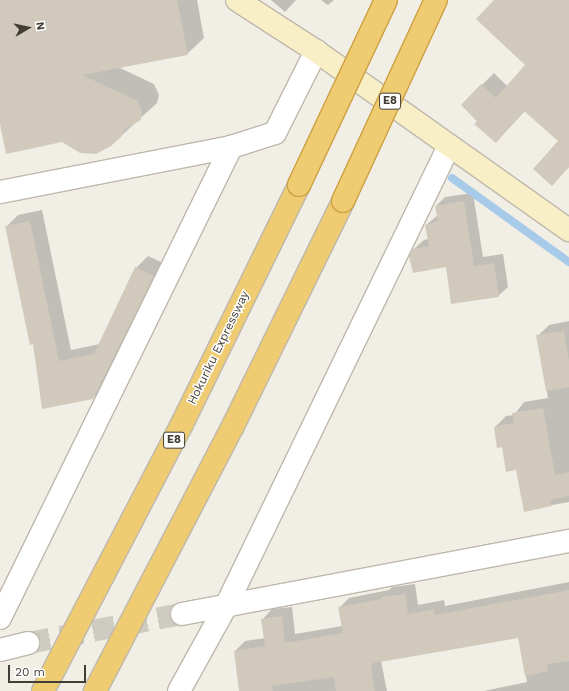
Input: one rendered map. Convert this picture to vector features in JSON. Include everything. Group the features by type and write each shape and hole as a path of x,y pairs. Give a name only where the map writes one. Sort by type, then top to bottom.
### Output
{"highway":[{"name":"Hokuriku Expressway","path":"44,691 182,424 299,185 386,0"},
{"name":"E8","path":"95,691 233,426 343,201 436,0"}],"street":[{"path":"237,0 316,51 569,230"},
{"path":"0,192 232,147 275,133 316,51"},
{"path":"180,691 227,604 449,146"},
{"path":"0,618 232,147"},
{"path":"182,614 227,604 569,541"},
{"path":"0,650 28,644"}],"building":[{"path":"0,0 177,0 188,55 82,75 138,101 142,112 141,120 124,130 121,137 111,146 96,154 80,153 62,142 6,154 0,124"},
{"path":"494,0 569,0 569,167 552,186 533,169 558,141 524,111 496,143 474,124 477,121 461,105 481,84 496,98 525,65 476,19"},
{"path":"464,201 474,266 494,263 499,297 451,304 446,267 413,273 409,256 413,249 429,246 425,225 438,221 435,206"},
{"path":"30,221 59,361 94,354 135,267 154,276 93,399 42,409 33,344 30,345 5,226"},
{"path":"564,331 569,361 569,387 546,391 536,335"},
{"path":"543,408 555,475 569,472 569,496 550,500 552,506 524,512 516,470 506,472 502,447 497,448 494,427 514,423 512,413"},
{"path":"569,590 569,661 547,664 548,671 525,676 518,638 374,663 371,666 375,691 336,691 334,677 272,686 273,691 239,691 234,651 265,646 261,619 282,616 285,643 343,633 338,607 381,599 381,597 405,594 408,614 434,609 435,615"}],"waterway":[{"path":"452,178 569,262"}],"tunnel":[{"path":"28,643 182,614"}]}
